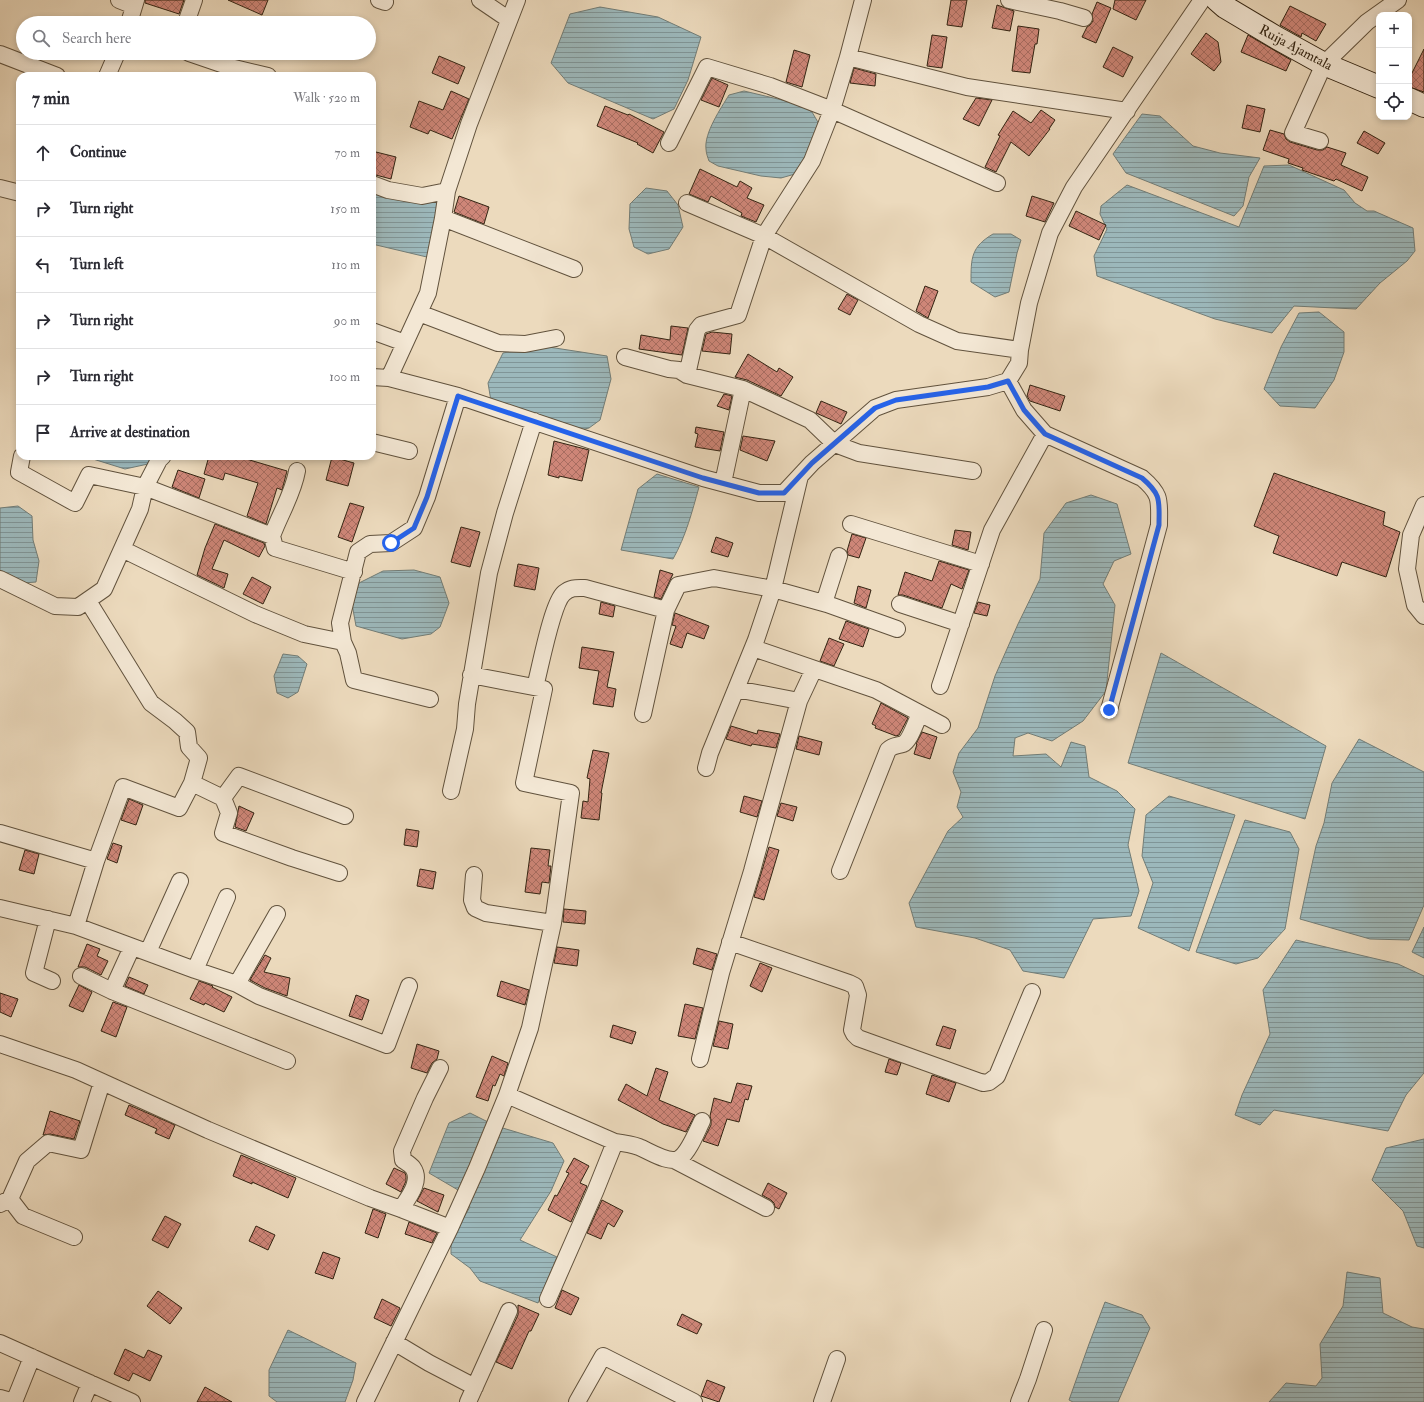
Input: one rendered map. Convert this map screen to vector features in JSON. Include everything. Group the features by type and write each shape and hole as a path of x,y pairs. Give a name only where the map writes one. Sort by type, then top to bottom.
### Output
{"street":[{"path":"118,0 135,3 131,16"},
{"path":"188,16 194,0"},
{"path":"480,0 508,19"},
{"path":"389,378 428,293 447,191 469,124 508,19 517,0"},
{"path":"687,375 697,330 701,325 738,315 764,236 812,161 832,110 863,0"},
{"path":"1009,0 1060,11 1084,18"},
{"path":"376,376 389,378 458,396 703,478 759,493 784,493 812,463 875,408 896,400 988,387 1008,381 1019,363 1028,303 1050,233 1074,187 1202,0"},
{"name":"Ruija Ajamtala","path":"1217,0 1224,7 1324,64 1376,86"},
{"path":"1320,141 1293,132 1324,64 1368,22 1398,0"},
{"path":"0,54 47,72"},
{"path":"848,57 968,87 1127,111"},
{"path":"109,72 114,60"},
{"path":"210,60 251,72"},
{"path":"669,143 707,67 770,86 832,110 997,183"},
{"path":"1412,100 1424,106"},
{"path":"376,186 388,190 422,196 447,191"},
{"path":"0,188 16,192"},
{"path":"687,203 764,236 919,324 950,338 957,341 1020,350"},
{"path":"443,218 574,269"},
{"path":"419,313 498,343 525,344 556,338"},
{"path":"376,332 405,343"},
{"path":"625,358 679,370 687,375 743,389 810,420 835,444 859,453 973,471"},
{"path":"1008,381 1024,410 1045,434 1142,478 1152,487 1159,497 1159,525 1109,710"},
{"path":"723,483 743,389"},
{"path":"430,699 354,680 348,653 343,642 340,623 358,552 370,544 391,543 414,528 427,497 458,396"},
{"path":"451,791 465,729 471,675 489,573 504,513 534,421"},
{"path":"940,686 992,530 1045,434"},
{"path":"376,443 410,451"},
{"path":"21,460 19,472 76,502 89,475 146,487 272,536"},
{"path":"0,579 55,606 78,607 104,590 140,509 146,487 159,460"},
{"path":"297,471 294,485 279,516 272,536 275,548 354,572"},
{"path":"706,768 710,753 752,648 773,589 800,476"},
{"path":"1424,505 1411,535 1407,569 1415,605 1424,616"},
{"path":"851,524 981,564"},
{"path":"122,549 255,614 304,634 343,642"},
{"path":"824,603 839,556"},
{"path":"643,714 666,610 678,585 714,578 773,589 824,603 897,629"},
{"path":"535,687 552,617 563,593 572,588 585,588 666,610"},
{"path":"76,926 96,861 124,787 179,808 192,784 199,758 189,747 187,732 151,703 88,600"},
{"path":"900,604 961,624"},
{"path":"752,648 876,690 942,725"},
{"path":"700,1059 730,942 752,871 799,701 814,669"},
{"path":"365,1402 450,1228 507,1095 530,1028 553,923 571,793 524,783 544,689 471,675"},
{"path":"736,689 799,701"},
{"path":"840,871 888,750 891,747 903,744 907,740 920,714"},
{"path":"223,798 239,776 345,816"},
{"path":"192,784 223,798 229,813 224,833 292,858 339,873"},
{"path":"0,833 96,861"},
{"path":"474,875 472,900 475,908 486,913 553,923"},
{"path":"148,952 180,882"},
{"path":"194,970 227,898"},
{"path":"0,908 76,926 194,970 237,984 259,996 387,1045 409,986"},
{"path":"237,984 277,914"},
{"path":"48,919 34,973 52,981"},
{"path":"730,942 855,986 858,995 852,1030 858,1038 983,1083 989,1082 998,1076 1032,992"},
{"path":"112,991 132,947"},
{"path":"81,976 112,991 288,1062"},
{"path":"0,1044 76,1070 208,1130 370,1198 450,1228"},
{"path":"401,1209 414,1187 416,1176 414,1168 404,1160 402,1151 440,1068"},
{"path":"74,1237 23,1216 5,1202 27,1161 48,1143 81,1150 102,1082"},
{"path":"507,1095 615,1142 630,1144 667,1160 681,1158 702,1121"},
{"path":"548,1299 595,1192 615,1142"},
{"path":"674,1160 766,1208"},
{"path":"468,1402 509,1311"},
{"path":"1019,1402 1044,1330"},
{"path":"394,1342 429,1363 475,1387"},
{"path":"0,1343 132,1402"},
{"path":"577,1402 603,1356 694,1402"},
{"path":"0,1398 14,1402 32,1357"},
{"path":"822,1402 837,1359"},
{"path":"82,1402 90,1383"}],"water":[{"path":"600,7 658,17 701,37 688,80 674,109 653,119 568,83 551,63 570,14"},
{"path":"744,91 799,104 812,112 819,124 812,152 795,174 781,178 761,176 718,166 709,161 706,152 706,143 710,128 729,95"},
{"path":"1142,114 1160,116 1193,146 1220,153 1260,158 1249,177 1243,206 1234,216 1126,173 1113,154"},
{"path":"1289,165 1344,190 1355,203 1367,211 1374,211 1413,228 1415,251 1407,261 1380,283 1356,309 1294,306 1272,333 1215,319 1097,276 1094,256 1107,229 1100,214 1101,206 1127,185 1239,227 1264,166"},
{"path":"646,188 667,191 678,205 683,227 669,249 648,254 634,247 629,229 630,204"},
{"path":"376,189 442,197 431,258 376,245"},
{"path":"993,234 1011,234 1021,240 1009,292 995,297 971,282 971,266 976,249"},
{"path":"1319,312 1344,332 1344,352 1334,380 1315,408 1280,406 1264,389 1281,347 1299,313"},
{"path":"542,346 607,356 611,379 600,420 589,428 580,430 491,401 488,383 503,353"},
{"path":"96,460 152,460 148,464 125,469"},
{"path":"657,474 699,487 685,533 673,559 621,550 638,489"},
{"path":"1091,495 1117,504 1131,554 1114,561 1103,584 1115,605 1106,691 1083,721 1052,741 1028,733 1015,738 1013,756 1046,754 1061,767 1071,742 1085,746 1089,777 1117,791 1135,809 1128,845 1139,891 1131,916 1093,919 1064,978 1023,971 1010,950 975,938 916,927 909,903 948,831 963,817 957,807 961,792 953,772 959,753 978,728 995,676 1040,579 1044,533 1066,503"},
{"path":"18,506 32,516 33,540 39,561 36,582 23,583 0,571 0,508"},
{"path":"414,570 440,577 449,603 440,627 431,634 402,639 356,626 352,604 359,583 383,571"},
{"path":"1161,653 1326,746 1305,819 1128,763"},
{"path":"283,654 298,656 307,664 298,692 288,698 277,693 274,676"},
{"path":"1359,739 1424,772 1424,905 1409,940 1370,939 1300,919 1316,846 1324,823 1332,783"},
{"path":"1169,796 1235,815 1189,951 1138,928 1153,883 1142,856 1146,815"},
{"path":"1245,820 1290,832 1299,849 1285,929 1258,958 1236,964 1196,952"},
{"path":"1424,927 1424,958 1412,952"},
{"path":"1296,940 1398,964 1424,976 1424,1073 1406,1095 1388,1131 1274,1110 1260,1125 1235,1115 1242,1095 1270,1034 1263,990"},
{"path":"470,1113 496,1126 553,1143 564,1161 551,1191 520,1240 557,1257 538,1303 480,1281 470,1268 451,1254 451,1238 470,1207 458,1190 429,1173 449,1123"},
{"path":"1424,1139 1424,1248 1417,1246 1403,1211 1372,1180 1386,1148"},
{"path":"1347,1272 1380,1278 1383,1313 1412,1327 1424,1329 1424,1402 1269,1402 1286,1383 1316,1386 1322,1378 1320,1344 1343,1306"},
{"path":"1105,1302 1142,1315 1150,1328 1118,1402 1073,1402 1069,1400"},
{"path":"288,1330 356,1363 353,1380 345,1402 277,1402 269,1396 269,1370"}],"building":[{"path":"145,0 184,0 179,14 145,3"},
{"path":"228,0 268,0 262,15"},
{"path":"951,0 967,0 962,27 947,25"},
{"path":"1115,0 1146,0 1136,20 1113,9"},
{"path":"1097,2 1111,8 1096,43 1082,37 1087,27 1093,21 1092,14"},
{"path":"997,5 1014,11 1010,31 992,28"},
{"path":"1290,6 1326,24 1316,41 1302,33 1301,37 1280,25"},
{"path":"1018,26 1039,29 1030,73 1012,71"},
{"path":"1206,33 1218,42 1221,62 1214,71 1191,54"},
{"path":"932,35 947,37 942,68 927,66"},
{"path":"1248,35 1291,60 1286,71 1241,52"},
{"path":"1113,47 1133,57 1123,77 1103,67"},
{"path":"1424,49 1424,92 1412,88 1412,73"},
{"path":"794,50 810,55 802,87 786,82"},
{"path":"439,56 465,67 458,84 432,73"},
{"path":"854,68 876,74 875,86 850,83"},
{"path":"712,78 728,85 719,107 701,100"},
{"path":"451,91 469,99 452,139 430,130 428,134 410,127 419,101 443,110"},
{"path":"976,98 992,100 979,126 963,119"},
{"path":"1247,105 1265,109 1260,132 1242,128"},
{"path":"605,106 628,115 629,114 664,132 653,153 637,144 638,143 597,126"},
{"path":"1041,110 1055,120 1050,129 1029,156 1011,142 996,172 985,167 1000,136 998,135 1013,111 1031,123"},
{"path":"1270,130 1284,134 1286,139 1290,142 1317,150 1323,150 1327,147 1346,153 1341,165 1368,177 1362,191 1336,179 1334,181 1302,170 1303,168 1288,163 1289,159 1263,150"},
{"path":"1364,131 1385,143 1378,154 1357,143"},
{"path":"376,152 396,157 391,179 376,175"},
{"path":"700,169 737,187 740,181 752,188 747,198 764,205 756,222 741,216 742,213 711,196 708,202 689,194"},
{"path":"459,196 489,207 484,224 454,212"},
{"path":"1032,196 1054,203 1045,222 1026,216"},
{"path":"1076,211 1106,225 1099,240 1069,226"},
{"path":"925,286 938,291 928,318 916,311"},
{"path":"847,294 858,300 850,315 838,309"},
{"path":"671,326 688,328 682,355 639,349 641,335 670,340"},
{"path":"712,332 732,334 730,354 702,351 706,334"},
{"path":"748,354 777,372 779,368 793,377 781,396 747,380 735,377"},
{"path":"1030,385 1065,396 1060,411 1030,401 1027,396"},
{"path":"724,394 732,396 729,410 717,406"},
{"path":"821,401 847,412 841,424 816,413"},
{"path":"696,427 724,432 720,451 695,447 698,434 695,433"},
{"path":"743,436 775,441 767,461 740,450"},
{"path":"554,441 589,450 582,481 548,475"},
{"path":"208,460 250,460 287,471 282,490 277,488 266,524 247,516 258,483 225,473 223,480 204,474"},
{"path":"331,460 343,460 354,463 348,486 326,480"},
{"path":"178,470 205,479 199,498 172,487"},
{"path":"1274,473 1385,512 1383,525 1400,532 1386,577 1342,562 1337,576 1273,553 1279,536 1254,526"},
{"path":"350,503 364,507 352,542 338,537"},
{"path":"215,524 264,543 265,546 259,557 224,540 212,569 228,574 224,588 197,575 205,548"},
{"path":"461,527 480,532 470,567 451,562"},
{"path":"955,530 971,532 968,550 952,545"},
{"path":"852,534 866,538 859,558 848,555 847,551"},
{"path":"716,537 733,543 728,557 711,552"},
{"path":"939,561 969,570 962,589 951,584 942,608 903,595 898,595 905,572 932,581"},
{"path":"518,564 539,568 535,590 514,586"},
{"path":"660,570 673,574 661,599 654,597"},
{"path":"252,577 271,587 263,604 243,594"},
{"path":"858,586 871,590 866,608 854,603"},
{"path":"601,602 615,606 613,617 599,614"},
{"path":"978,602 990,605 987,616 974,613"},
{"path":"675,613 709,626 704,639 687,633 682,648 670,644 676,626 672,625"},
{"path":"846,621 869,629 863,647 839,639"},
{"path":"829,638 844,644 834,666 820,661"},
{"path":"582,647 614,652 607,687 616,689 613,707 593,704 599,671 579,668"},
{"path":"881,703 908,718 899,735 896,736 875,728 876,726 872,724"},
{"path":"731,726 757,734 758,730 780,734 776,748 752,744 751,746 726,739"},
{"path":"922,732 937,737 930,759 914,754 916,744"},
{"path":"799,736 822,742 819,755 796,749"},
{"path":"593,750 609,753 601,793 599,820 581,818 583,801 588,802 590,779 587,778"},
{"path":"744,796 762,801 757,817 740,812"},
{"path":"129,799 143,805 136,825 121,820"},
{"path":"781,803 797,807 793,821 777,816"},
{"path":"239,806 254,813 246,831 235,827"},
{"path":"406,829 419,831 417,847 404,845"},
{"path":"113,843 122,846 117,863 107,859"},
{"path":"769,847 779,850 764,900 754,897"},
{"path":"531,848 550,850 548,866 551,866 549,883 542,882 540,894 525,892"},
{"path":"25,850 39,854 34,874 19,870"},
{"path":"420,869 436,872 433,889 417,886"},
{"path":"564,909 586,911 585,924 563,922"},
{"path":"87,944 100,949 97,956 108,961 101,975 85,967 78,967"},
{"path":"557,947 579,950 577,966 554,963"},
{"path":"697,948 717,954 712,970 693,964"},
{"path":"265,955 271,958 264,972 290,978 287,996 265,988 250,980"},
{"path":"760,963 772,968 762,992 750,986"},
{"path":"129,977 148,985 144,994 125,986"},
{"path":"199,981 213,986 212,987 232,997 224,1012 205,1003 204,1005 190,999"},
{"path":"501,981 529,990 525,1005 497,996"},
{"path":"79,985 92,992 83,1012 69,1006"},
{"path":"0,993 18,999 11,1017 0,1012"},
{"path":"356,995 369,1000 362,1020 349,1016"},
{"path":"113,1002 127,1007 116,1037 101,1031"},
{"path":"685,1004 703,1008 695,1039 678,1036"},
{"path":"719,1021 733,1024 728,1049 713,1046"},
{"path":"613,1025 636,1032 632,1044 610,1037"},
{"path":"943,1026 956,1030 950,1049 936,1045"},
{"path":"417,1044 439,1051 437,1059 432,1063 427,1073 411,1068"},
{"path":"492,1056 508,1063 504,1076 500,1074 495,1086 493,1085 488,1101 476,1097"},
{"path":"889,1059 901,1063 897,1075 885,1072"},
{"path":"656,1068 668,1072 659,1100 695,1115 686,1132 663,1124 618,1100 626,1084 647,1096"},
{"path":"932,1075 956,1083 949,1102 926,1094"},
{"path":"737,1083 752,1086 748,1100 745,1099 739,1122 727,1119 718,1146 703,1141 711,1125 710,1116 714,1098 731,1103"},
{"path":"129,1105 175,1125 169,1139 155,1133 157,1129 125,1115"},
{"path":"50,1111 80,1121 74,1139 50,1134 43,1135"},
{"path":"241,1155 296,1178 288,1198 252,1182 252,1184 233,1176"},
{"path":"574,1158 589,1166 580,1183 587,1186 571,1222 548,1210 555,1195 557,1196 569,1173 566,1172"},
{"path":"394,1168 405,1173 406,1176 406,1181 401,1192 386,1184"},
{"path":"768,1183 787,1193 779,1209 775,1207 771,1200 762,1195"},
{"path":"424,1188 444,1195 438,1212 417,1201"},
{"path":"602,1200 623,1211 614,1227 608,1223 601,1239 587,1233"},
{"path":"373,1209 386,1214 378,1238 365,1233"},
{"path":"165,1216 181,1224 168,1248 152,1240"},
{"path":"409,1222 437,1233 432,1243 405,1234"},
{"path":"256,1226 275,1235 268,1250 249,1241"},
{"path":"323,1252 340,1258 333,1279 315,1273"},
{"path":"562,1290 579,1298 571,1315 555,1308"},
{"path":"158,1291 182,1308 170,1324 147,1306"},
{"path":"382,1299 400,1308 391,1326 374,1318"},
{"path":"518,1305 539,1314 531,1331 529,1331 512,1369 496,1362 518,1315"},
{"path":"682,1314 702,1324 697,1334 677,1325"},
{"path":"125,1349 144,1358 148,1350 162,1356 150,1381 133,1373 129,1381 114,1374"},
{"path":"707,1380 725,1387 719,1402 701,1396"},
{"path":"205,1387 232,1402 197,1402"}],"route":[{"path":"391,543 414,528 427,497 458,396 703,478 759,493 784,493 812,463 875,408 896,400 988,387 1008,381 1024,410 1045,434 1142,478 1152,487 1159,497 1159,525 1109,710"}]}
